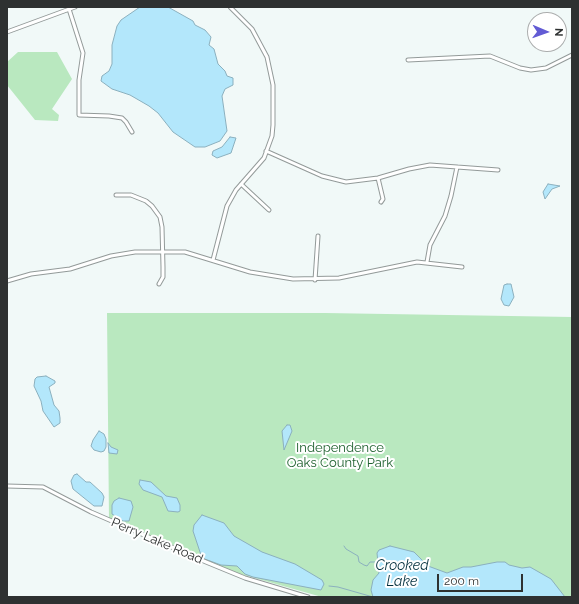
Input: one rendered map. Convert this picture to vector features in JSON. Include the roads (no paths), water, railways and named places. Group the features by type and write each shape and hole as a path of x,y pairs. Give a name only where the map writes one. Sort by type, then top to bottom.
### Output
{"street":[{"path":"7,32 75,7"},
{"path":"213,260 227,206 241,184 256,168 266,151 273,125 274,93 270,67 257,36 244,19 230,7"},
{"path":"69,9 83,53 79,80 79,115 115,116 126,122 132,132"},
{"path":"408,60 490,56 520,68 531,70 546,68 572,55"},
{"path":"266,151 313,172 337,180 361,182 430,165 498,170"},
{"path":"427,262 430,245 447,209 457,167"},
{"path":"378,178 383,199 381,202"},
{"path":"241,184 269,210"},
{"path":"116,195 137,197 152,206 162,222 163,277 159,284"},
{"path":"315,280 318,236"},
{"path":"7,281 31,274 78,268 120,254 163,252 185,252 267,276 315,280 339,278 413,262 427,262 462,267"},
{"name":"Perry Lake Road","path":"7,486 43,487 91,512 206,562 245,578 308,597"}],"water":[{"path":"140,7 168,7 193,21 195,25 205,30 211,37 209,45 214,49 218,64 225,71 227,76 233,78 233,85 225,89 222,96 227,131 220,141 205,147 195,147 173,132 158,113 149,106 130,95 112,89 101,81 102,76 109,71 112,64 112,45 117,26 121,20"},
{"path":"230,137 236,138 231,153 217,158 212,155 213,151 222,147"},
{"path":"548,184 560,186 552,189 545,199 543,192"},
{"path":"511,284 514,297 509,306 504,305 501,299 504,285"},
{"path":"46,376 55,381 55,383 49,387 54,405 59,411 60,423 54,427 43,411 41,401 34,386 35,379 37,377"},
{"path":"287,425 290,425 292,431 284,450 282,431"},
{"path":"99,431 104,434 106,439 106,447 104,451 101,452 94,450 91,446"},
{"path":"108,443 111,447 118,450 117,454 109,453"},
{"path":"77,474 86,482 90,482 102,493 104,497 102,506 94,506 73,489 71,481 74,475"},
{"path":"140,480 151,482 166,496 177,498 180,505 180,511 168,511 162,497 143,490 139,484"},
{"path":"119,498 131,501 133,507 129,521 123,521 112,514 112,505 114,501"},
{"path":"202,515 224,523 234,536 262,552 295,564 322,580 324,584 321,590 253,577 245,574 237,566 221,565 202,558 193,531 194,525"},
{"name":"Crooked Lake","path":"390,546 414,552 428,566 447,573 463,567 497,562 505,562 509,565 522,568 530,567 551,579 565,597 373,597 371,590 373,580 379,573 377,553 379,550"}],"waterway":[{"path":"344,546 346,549 358,556 359,562 364,565 367,566 370,562 378,562"},
{"path":"329,586 338,587 373,597"}],"park label":[{"name":"Independence Oaks County Park","path":"340,456"}]}
